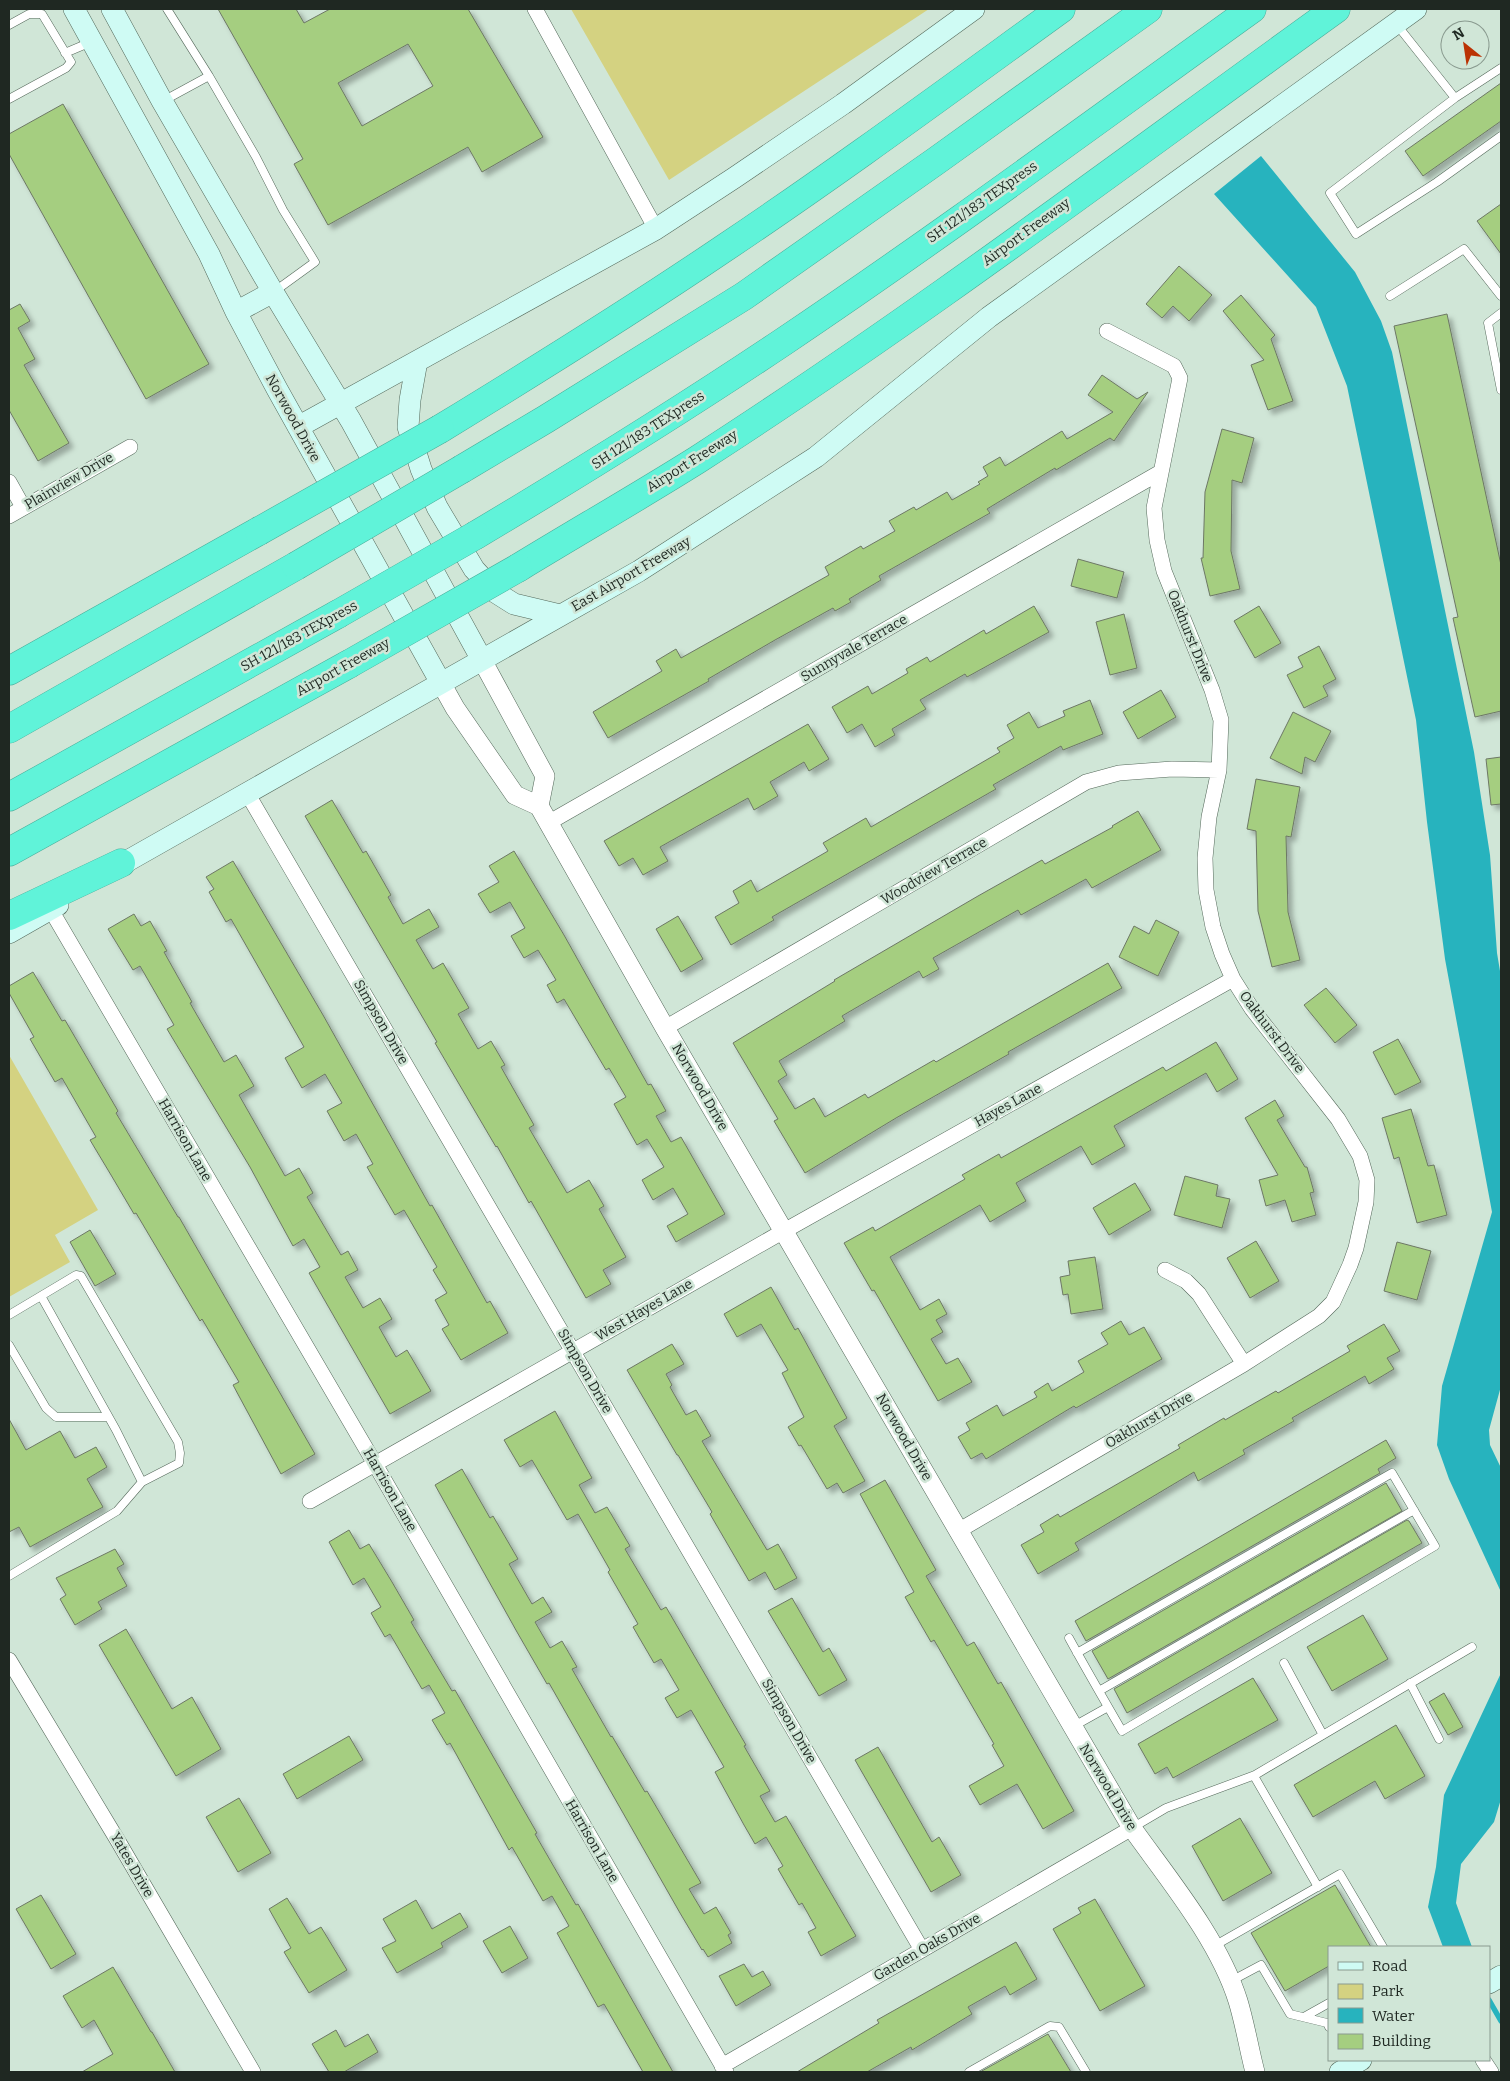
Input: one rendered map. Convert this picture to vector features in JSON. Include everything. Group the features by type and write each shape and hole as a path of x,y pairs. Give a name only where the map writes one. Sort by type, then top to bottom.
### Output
{"highway":[{"path":"9,671 440,429 541,367 723,249 905,122 1061,9"},
{"path":"9,729 462,469 744,296 1148,9"},
{"name":"SH 121/183 TEXpress","path":"9,796 338,614 585,470 784,341 976,207 1252,9"},
{"name":"Airport Freeway","path":"9,852 518,568 696,460 818,379 1007,246 1336,9"},
{"path":"9,916 121,864"}],"main road":[{"name":"Norwood Drive","path":"74,9 209,254 236,312 298,427 441,683"},
{"path":"298,427 656,228 843,104 974,9"},
{"path":"1396,23 1416,9"},
{"path":"92,41 117,18 162,101 273,292 341,404 482,660"},
{"name":"East Airport Freeway","path":"441,683 691,539 816,457 989,317 1396,23"},
{"path":"236,312 273,292"},
{"path":"417,361 410,400 408,427 421,469 437,507 474,570 495,592 514,604 560,615"},
{"path":"9,933 51,910 121,864 441,683"}],"street":[{"path":"535,9 656,228"},
{"name":"Oakhurst Drive","path":"958,1531 1244,1364 1319,1316 1333,1302 1356,1248 1366,1202 1367,1180 1360,1156 1338,1119 1252,1009 1233,979 1212,927 1206,890 1205,858 1209,817 1219,770 1221,720 1212,690 1164,571 1157,540 1154,508 1159,473 1180,378 1174,366 1107,331"},
{"name":"Plainview Drive","path":"9,516 130,447"},
{"name":"Sunnyvale Terrace","path":"548,823 1159,473"},
{"path":"9,482 23,508"},
{"path":"482,660 545,776 539,806"},
{"name":"Norwood Drive","path":"441,683 455,708 514,795 539,806 1072,1727 1132,1828 1197,1920 1238,2001 1255,2072"},
{"name":"Woodview Terrace","path":"666,1028 1086,782 1119,772 1172,769 1219,770"},
{"name":"Simpson Drive","path":"247,793 922,1950"},
{"name":"Harrison Lane","path":"51,910 375,1464 724,2069"},
{"name":"Hayes Lane","path":"784,1231 1233,979"},
{"name":"West Hayes Lane","path":"375,1464 784,1231"},
{"path":"1165,1270 1186,1281 1199,1294 1244,1364"},
{"path":"310,1501 375,1464"},
{"name":"Yates Drive","path":"9,1660 113,1833 252,2072"},
{"name":"Garden Oaks Drive","path":"724,2069 922,1950 1132,1828"}],"lane":[{"path":"167,9 256,157 283,210 315,262 273,292"},
{"path":"9,25 29,14 42,14 71,62 69,65 9,99"},
{"path":"1396,23 1455,98"},
{"path":"65,53 92,41"},
{"path":"1501,68 1455,98 1330,193 1356,234 1437,182 1501,136"},
{"path":"162,101 208,76"},
{"path":"1390,296 1464,249 1501,296"},
{"path":"1501,313 1488,323 1501,390"},
{"path":"9,1315 76,1274 81,1276 178,1442 180,1453 179,1463 142,1482 117,1511 9,1576"},
{"path":"41,1296 142,1482"},
{"path":"9,1345 46,1408 56,1417 108,1417"},
{"path":"1069,1638 1077,1653 1122,1731 1435,1546 1392,1473 1077,1653"},
{"path":"1099,1691 1414,1510"},
{"path":"1132,1828 1166,1808 1254,1776 1472,1647"},
{"path":"1284,1663 1323,1735"},
{"path":"1410,1684 1439,1739"},
{"path":"1072,1727 1108,1707"},
{"path":"1254,1776 1318,1887"},
{"path":"1212,1947 1340,1874 1382,1946"},
{"path":"1229,1982 1261,1965 1290,2014 1327,2023 1328,2025"},
{"path":"1304,2017 1328,2004"},
{"path":"969,2072 1050,2026 1059,2027 1086,2072"}],"green space":[{"path":"571,9 929,9 669,180"},
{"path":"9,1055 98,1210 55,1235 70,1262 9,1297"}],"water":[{"path":"1261,156 1355,272 1381,321 1392,352 1474,752 1490,855 1497,953 1501,977 1501,1386 1489,1430 1490,1445 1501,1468 1501,1592 1449,1479 1437,1445 1442,1386 1492,1212 1445,959 1416,720 1347,386 1316,307 1214,194"},
{"path":"1501,1673 1501,1799 1494,1822 1461,1864 1456,1903 1472,1946 1443,1946 1428,1907 1436,1867 1444,1795"}],"building":[{"path":"218,9 296,9 304,23 330,9 468,9 543,137 482,172 468,147 328,225 294,164 303,159","holes":["408,44 433,86 362,126 338,83"]},
{"path":"1501,83 1501,121 1423,176 1405,151"},
{"path":"63,104 209,364 146,399 9,154 9,134"},
{"path":"1501,204 1501,254 1477,221"},
{"path":"1179,266 1212,295 1189,321 1173,306 1162,318 1146,304"},
{"path":"1241,295 1275,335 1271,339 1293,401 1268,410 1251,365 1264,360 1223,311"},
{"path":"20,304 30,321 18,328 35,359 24,365 69,443 38,461 9,410 9,310"},
{"path":"1447,314 1501,565 1501,711 1475,717 1453,618 1458,617 1394,326"},
{"path":"1102,375 1137,399 1148,392 1114,441 1110,438 1056,470 1055,468 987,509 990,513 879,576 881,580 849,599 851,602 835,611 833,608 775,640 708,679 709,681 608,738 593,712 662,671 656,661 676,649 681,658 829,575 825,567 861,546 863,549 895,531 889,521 914,507 916,510 947,492 952,500 980,484 978,482 988,476 983,467 1000,457 1005,466 1062,431 1067,439 1113,412 1088,395"},
{"path":"1222,429 1254,438 1242,483 1232,480 1231,551 1240,589 1210,596 1201,558 1203,558 1205,492"},
{"path":"1078,559 1124,572 1117,598 1071,586"},
{"path":"1034,606 1049,632 967,677 965,674 920,700 926,709 892,729 895,735 875,747 862,724 847,733 832,707 868,686 872,694 908,673 906,669 927,657 930,662 984,630 986,634"},
{"path":"1259,606 1281,643 1255,658 1234,621"},
{"path":"1124,614 1137,668 1110,675 1096,622"},
{"path":"1319,646 1336,679 1323,686 1328,696 1304,708 1287,675 1303,667 1298,657"},
{"path":"1161,690 1176,717 1138,739 1123,712"},
{"path":"1090,700 1103,734 1063,750 1061,746 993,785 996,789 772,917 774,920 731,945 715,917 739,903 733,891 751,880 757,892 828,851 823,843 866,818 871,827 1000,752 997,748 1014,738 1007,725 1029,712 1038,728 1065,716 1063,711"},
{"path":"1293,712 1331,731 1315,762 1305,757 1302,774 1270,758"},
{"path":"808,724 829,759 809,771 804,762 770,782 778,796 754,810 748,798 660,847 668,861 643,875 633,858 619,866 604,841"},
{"path":"1501,757 1501,804 1491,805 1486,759"},
{"path":"1256,779 1300,787 1291,837 1286,836 1288,912 1300,960 1272,967 1258,911 1256,831 1247,829"},
{"path":"332,800 363,853 366,851 391,895 388,897 403,924 429,909 439,927 416,940 433,969 443,963 469,1008 458,1014 478,1049 491,1041 505,1065 501,1067 534,1125 529,1128 567,1193 589,1180 604,1206 599,1209 626,1257 603,1270 611,1284 586,1298 531,1201 529,1203 435,1043 437,1042 305,816"},
{"path":"1138,811 1161,850 1092,888 1086,879 1021,915 1018,910 933,958 939,969 923,978 919,971 842,1016 845,1021 779,1061 787,1075 778,1081 795,1109 814,1098 825,1117 865,1094 868,1098 934,1060 936,1062 1108,963 1122,988 1008,1052 1009,1054 896,1118 805,1173 774,1121 778,1119 733,1043 834,980 978,896 1042,860 1045,864 1113,827"},
{"path":"514,851 564,935 648,1085 651,1084 666,1111 656,1116 671,1142 681,1137 725,1214 676,1242 667,1226 688,1214 673,1188 653,1200 642,1180 664,1167 647,1139 637,1145 614,1104 626,1097 609,1068 606,1070 564,999 557,1003 547,985 556,980 538,950 524,958 511,936 525,928 510,902 490,913 478,894 499,882 489,866"},
{"path":"233,861 323,1015 430,1206 432,1205 487,1303 490,1301 508,1333 461,1360 442,1329 449,1325 435,1300 447,1293 433,1270 437,1267 404,1210 395,1215 367,1167 373,1164 356,1134 344,1141 327,1111 342,1103 325,1074 302,1088 285,1058 304,1047 231,919 226,922 209,892 214,889 206,877"},
{"path":"134,914 141,926 150,921 167,951 164,952 192,1002 190,1003 224,1062 236,1055 254,1086 239,1095 285,1176 299,1168 313,1193 307,1197 341,1255 348,1251 358,1270 345,1277 363,1308 380,1298 392,1319 379,1327 396,1357 407,1350 431,1391 390,1414 309,1273 320,1267 304,1239 293,1246 250,1167 167,1029 174,1025 140,966 133,970 108,929"},
{"path":"678,916 703,959 681,972 656,929"},
{"path":"1156,920 1179,932 1158,976 1119,957 1134,926 1149,934"},
{"path":"33,972 62,1021 65,1020 118,1111 116,1113 179,1217 315,1454 281,1474 233,1385 239,1382 202,1319 200,1321 90,1140 96,1137 62,1078 55,1082 30,1039 34,1037 9,993 9,986"},
{"path":"1326,988 1357,1025 1335,1043 1304,1005"},
{"path":"1398,1039 1421,1082 1395,1095 1373,1052"},
{"path":"1216,1042 1238,1079 1217,1092 1206,1073 1114,1126 1125,1146 1092,1165 1081,1146 1016,1183 1026,1201 990,1222 980,1205 890,1257 920,1310 939,1299 947,1314 936,1320 943,1332 931,1339 946,1364 958,1358 972,1382 938,1401 874,1290 872,1291 844,1243 873,1227 875,1231 965,1179 962,1175 999,1154 1001,1158 1163,1067 1166,1071"},
{"path":"1275,1100 1284,1116 1277,1120 1305,1167 1307,1167 1314,1192 1310,1193 1316,1215 1292,1222 1285,1200 1266,1206 1259,1180 1278,1175 1245,1118"},
{"path":"1411,1109 1428,1166 1434,1165 1447,1215 1417,1223 1399,1157 1394,1159 1382,1118"},
{"path":"1185,1176 1218,1185 1216,1196 1230,1199 1222,1228 1174,1215"},
{"path":"1135,1183 1151,1210 1109,1235 1093,1208"},
{"path":"90,1230 116,1274 95,1286 70,1242"},
{"path":"1256,1241 1279,1281 1250,1298 1227,1258"},
{"path":"1397,1242 1431,1251 1417,1300 1384,1291"},
{"path":"1095,1257 1103,1309 1071,1314 1068,1294 1063,1295 1060,1277 1070,1275 1068,1261"},
{"path":"771,1287 795,1330 798,1328 847,1418 834,1426 865,1481 843,1493 837,1483 827,1489 788,1427 804,1417 782,1373 788,1370 761,1324 737,1337 724,1314"},
{"path":"1121,1321 1129,1335 1144,1327 1162,1359 1076,1408 1074,1406 986,1459 982,1453 971,1459 958,1437 970,1430 966,1423 997,1405 1003,1416 1037,1397 1034,1392 1048,1383 1052,1391 1084,1372 1078,1361 1108,1344 1101,1333"},
{"path":"1384,1324 1400,1351 1387,1358 1394,1369 1369,1384 1365,1376 1292,1418 1294,1421 1243,1450 1245,1454 1198,1481 1194,1472 1075,1543 1079,1550 1038,1574 1021,1545 1044,1532 1040,1525 1058,1514 1060,1517 1180,1448 1178,1445 1224,1418 1225,1420 1276,1391 1278,1393 1350,1351 1347,1346"},
{"path":"672,1344 684,1364 666,1374 672,1385 670,1387 686,1415 696,1410 711,1436 702,1441 767,1550 778,1544 797,1578 775,1590 765,1572 749,1581 710,1514 712,1512 627,1370"},
{"path":"555,1411 592,1478 579,1485 595,1513 607,1507 630,1546 625,1549 661,1610 666,1607 746,1745 744,1746 770,1791 760,1796 775,1822 786,1816 856,1936 821,1956 808,1932 816,1928 802,1903 799,1905 778,1869 783,1866 766,1837 755,1844 744,1825 715,1772 724,1767 691,1710 677,1718 665,1698 679,1690 661,1659 654,1663 633,1627 638,1624 578,1514 567,1520 532,1460 520,1467 504,1440"},
{"path":"9,1419 26,1450 60,1431 75,1458 96,1447 107,1467 87,1479 103,1507 30,1547 19,1527 9,1532"},
{"path":"1386,1440 1396,1458 1378,1469 1380,1473 1086,1641 1075,1621"},
{"path":"462,1469 490,1518 493,1516 518,1559 509,1564 532,1604 543,1597 552,1612 535,1622 550,1648 562,1641 577,1667 572,1669 611,1737 645,1792 647,1791 701,1883 689,1889 704,1914 716,1907 731,1933 728,1935 732,1943 708,1957 680,1913 549,1683 547,1684 435,1485"},
{"path":"885,1480 936,1570 926,1576 967,1646 974,1642 998,1684 1001,1682 1074,1811 1043,1829 1017,1784 980,1805 969,1786 1004,1766 992,1745 994,1744 934,1640 931,1642 905,1597 914,1592 860,1494"},
{"path":"1386,1483 1402,1511 1108,1679 1092,1651"},
{"path":"1407,1520 1422,1543 1127,1713 1114,1689"},
{"path":"349,1530 360,1549 369,1544 392,1582 414,1620 411,1622 452,1691 455,1690 537,1833 535,1834 576,1905 578,1904 673,2072 643,2072 604,2004 598,2007 557,1933 569,1926 552,1896 543,1901 512,1847 509,1850 450,1743 447,1745 432,1720 445,1713 429,1685 422,1689 390,1634 385,1637 371,1613 381,1607 364,1578 353,1585 329,1542"},
{"path":"115,1549 124,1564 117,1568 127,1586 98,1602 102,1609 75,1625 60,1599 66,1595 56,1578"},
{"path":"792,1598 823,1652 829,1648 847,1680 819,1696 768,1611"},
{"path":"1363,1615 1388,1659 1332,1691 1307,1647"},
{"path":"126,1629 172,1709 192,1697 221,1749 176,1776 99,1645"},
{"path":"1253,1678 1278,1720 1173,1778 1167,1767 1155,1774 1138,1744"},
{"path":"1444,1693 1463,1727 1448,1735 1429,1702"},
{"path":"1396,1725 1425,1776 1385,1799 1375,1781 1313,1817 1294,1785"},
{"path":"349,1736 363,1760 297,1799 283,1774"},
{"path":"878,1747 932,1842 939,1837 961,1875 931,1892 855,1760"},
{"path":"239,1798 271,1853 238,1872 206,1817"},
{"path":"1240,1818 1272,1873 1223,1901 1192,1846"},
{"path":"1335,1885 1370,1946 1328,1946 1328,1967 1285,1991 1251,1933"},
{"path":"41,1895 76,1954 51,1969 16,1909"},
{"path":"287,1898 309,1934 321,1927 347,1970 309,1993 284,1952 291,1948 269,1909"},
{"path":"1095,1899 1145,1986 1100,2011 1053,1929 1081,1913 1078,1908"},
{"path":"416,1900 432,1929 460,1913 468,1927 441,1943 443,1947 397,1973 382,1948 396,1941 383,1919"},
{"path":"510,1926 528,1958 502,1973 483,1941"},
{"path":"1016,1942 1037,1979 1010,1995 1005,1986 968,2007 972,2014 912,2050 911,2047 867,2072 797,2072 879,2023 877,2020"},
{"path":"744,1964 752,1977 763,1971 771,1985 736,2006 719,1976"},
{"path":"113,1967 175,2072 82,2072 113,2054 94,2020 82,2028 63,1996"},
{"path":"336,2030 345,2047 368,2034 378,2052 344,2072 329,2072 312,2044"},
{"path":"1048,2034 1071,2072 980,2072"}],"waterway":[{"path":"1490,2002 1501,2021"}]}
